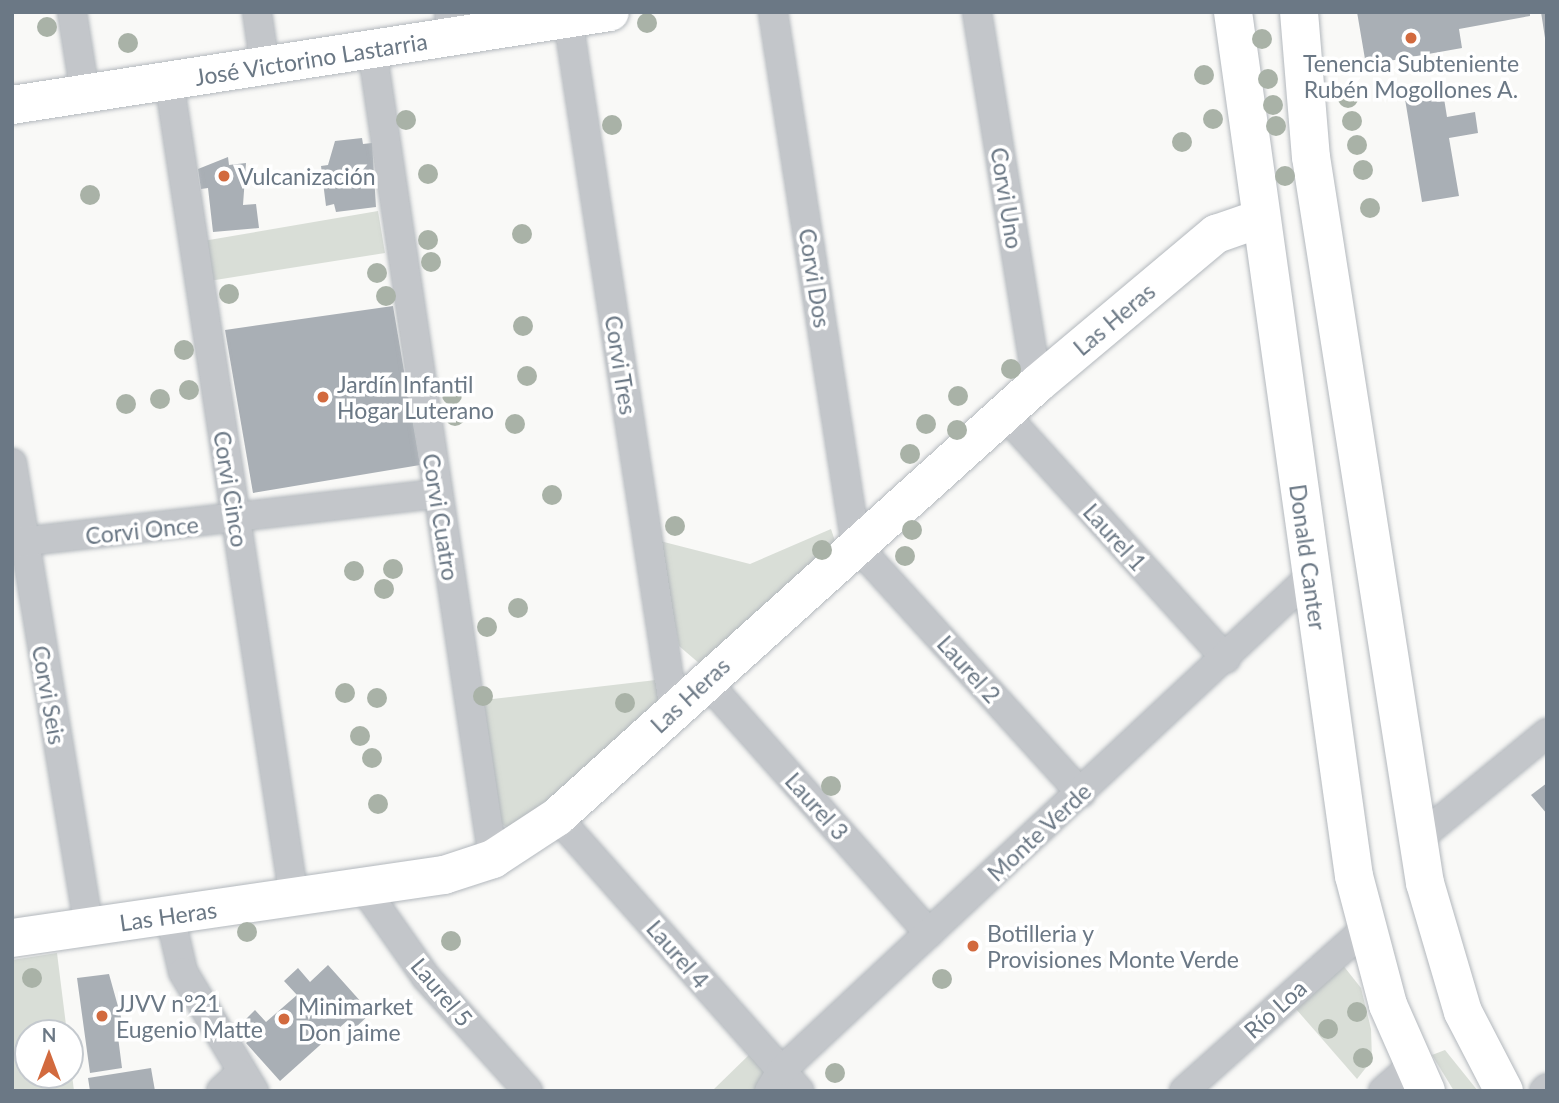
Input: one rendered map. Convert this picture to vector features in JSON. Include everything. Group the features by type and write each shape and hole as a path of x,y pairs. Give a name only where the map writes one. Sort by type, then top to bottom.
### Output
{"main road":[{"name":"José Victorino Lastarria","path":"12,105 372,49 451,24 568,19 610,12"},
{"name":"Donald Canter","path":"1233,12 1259,219 1366,928 1419,1078"},
{"path":"1299,12 1302,90 1418,839 1447,970 1504,1091"},
{"path":"1242,95 1302,90"},
{"name":"Las Heras","path":"12,938 363,887 493,859 557,817 705,680 1037,384 1216,234 1259,219"}],"street":[{"path":"72,12 85,93"},
{"path":"257,12 265,65"},
{"name":"Corvi Dos","path":"773,12 856,545"},
{"name":"Corvi Uno","path":"977,12 1037,384"},
{"name":"Corvi Tres","path":"568,19 674,711"},
{"name":"Corvi Cuatro","path":"372,49 493,859"},
{"name":"Corvi Cinco","path":"169,81 293,898"},
{"name":"Laurel 1","path":"1005,415 1226,659"},
{"name":"Corvi Seis","path":"12,463 17,543 89,926"},
{"name":"Corvi Once","path":"17,543 236,520 437,494"},
{"name":"Laurel 2","path":"856,545 1081,793"},
{"name":"Monte Verde","path":"783,1084 929,933 1226,659 1312,575"},
{"name":"Laurel 3","path":"705,680 929,933"},
{"path":"1418,839 1547,733"},
{"name":"Laurel 4","path":"557,817 783,1084"},
{"name":"Laurel 5","path":"363,887 426,977 528,1091"},
{"path":"170,916 183,972 238,1085"},
{"name":"Río Loa","path":"1184,1091 1366,928"},
{"path":"1383,1091 1419,1078"}],"shaded area":[{"path":"378,211 385,253 209,281 203,241"},
{"path":"831,529 838,550 700,664 679,646 660,541 750,564"},
{"path":"656,680 660,700 549,800 508,828 494,819 475,701"},
{"path":"57,953 65,1019 14,1019 14,1089 74,1091 12,1091 12,960"},
{"path":"1342,964 1361,988 1371,1029 1372,1060 1357,1079 1296,1009"},
{"path":"754,1050 765,1076 756,1091 712,1091"},
{"path":"1445,1050 1478,1091 1454,1091 1432,1055"}],"building":[{"name":"Tenencia Subteniente Rubén Mogollones A.","path":"1357,12 1530,12 1530,16 1459,29 1462,48 1366,65"},
{"path":"1541,12 1547,12 1547,38 1545,38"},
{"path":"1442,86 1447,117 1475,112 1478,133 1449,138 1459,196 1422,202 1404,93"},
{"path":"362,138 363,144 372,143 376,207 336,212 334,204 326,206 321,166 328,165 335,141"},
{"path":"228,157 229,165 246,163 243,205 256,204 259,228 213,232 208,188 201,189 198,169"},
{"name":"Jardín Infantil Hogar Luterano","path":"393,306 420,465 253,493 225,330"},
{"path":"1547,783 1547,814 1531,795"},
{"path":"328,965 371,1013 355,1028 348,1020 280,1081 246,1043 256,1034 244,1021 255,1010 266,1022 297,995 284,981 298,968 310,982"},
{"name":"JJVV n°21 Eugenio Matte","path":"109,974 124,1028 117,1029 122,1068 90,1073 77,978"},
{"path":"151,1068 155,1091 90,1091 88,1078"}],"place":[{"name":"Tenencia Subteniente Rubén Mogollones A.","path":"1411,38"},
{"name":"Vulcanización","path":"224,176"},
{"name":"Jardín Infantil Hogar Luterano","path":"323,397"},
{"name":"Botilleria y Provisiones Monte Verde","path":"973,946"},
{"name":"JJVV n°21 Eugenio Matte","path":"102,1016"},
{"name":"Minimarket Don jaime","path":"284,1019"}]}
